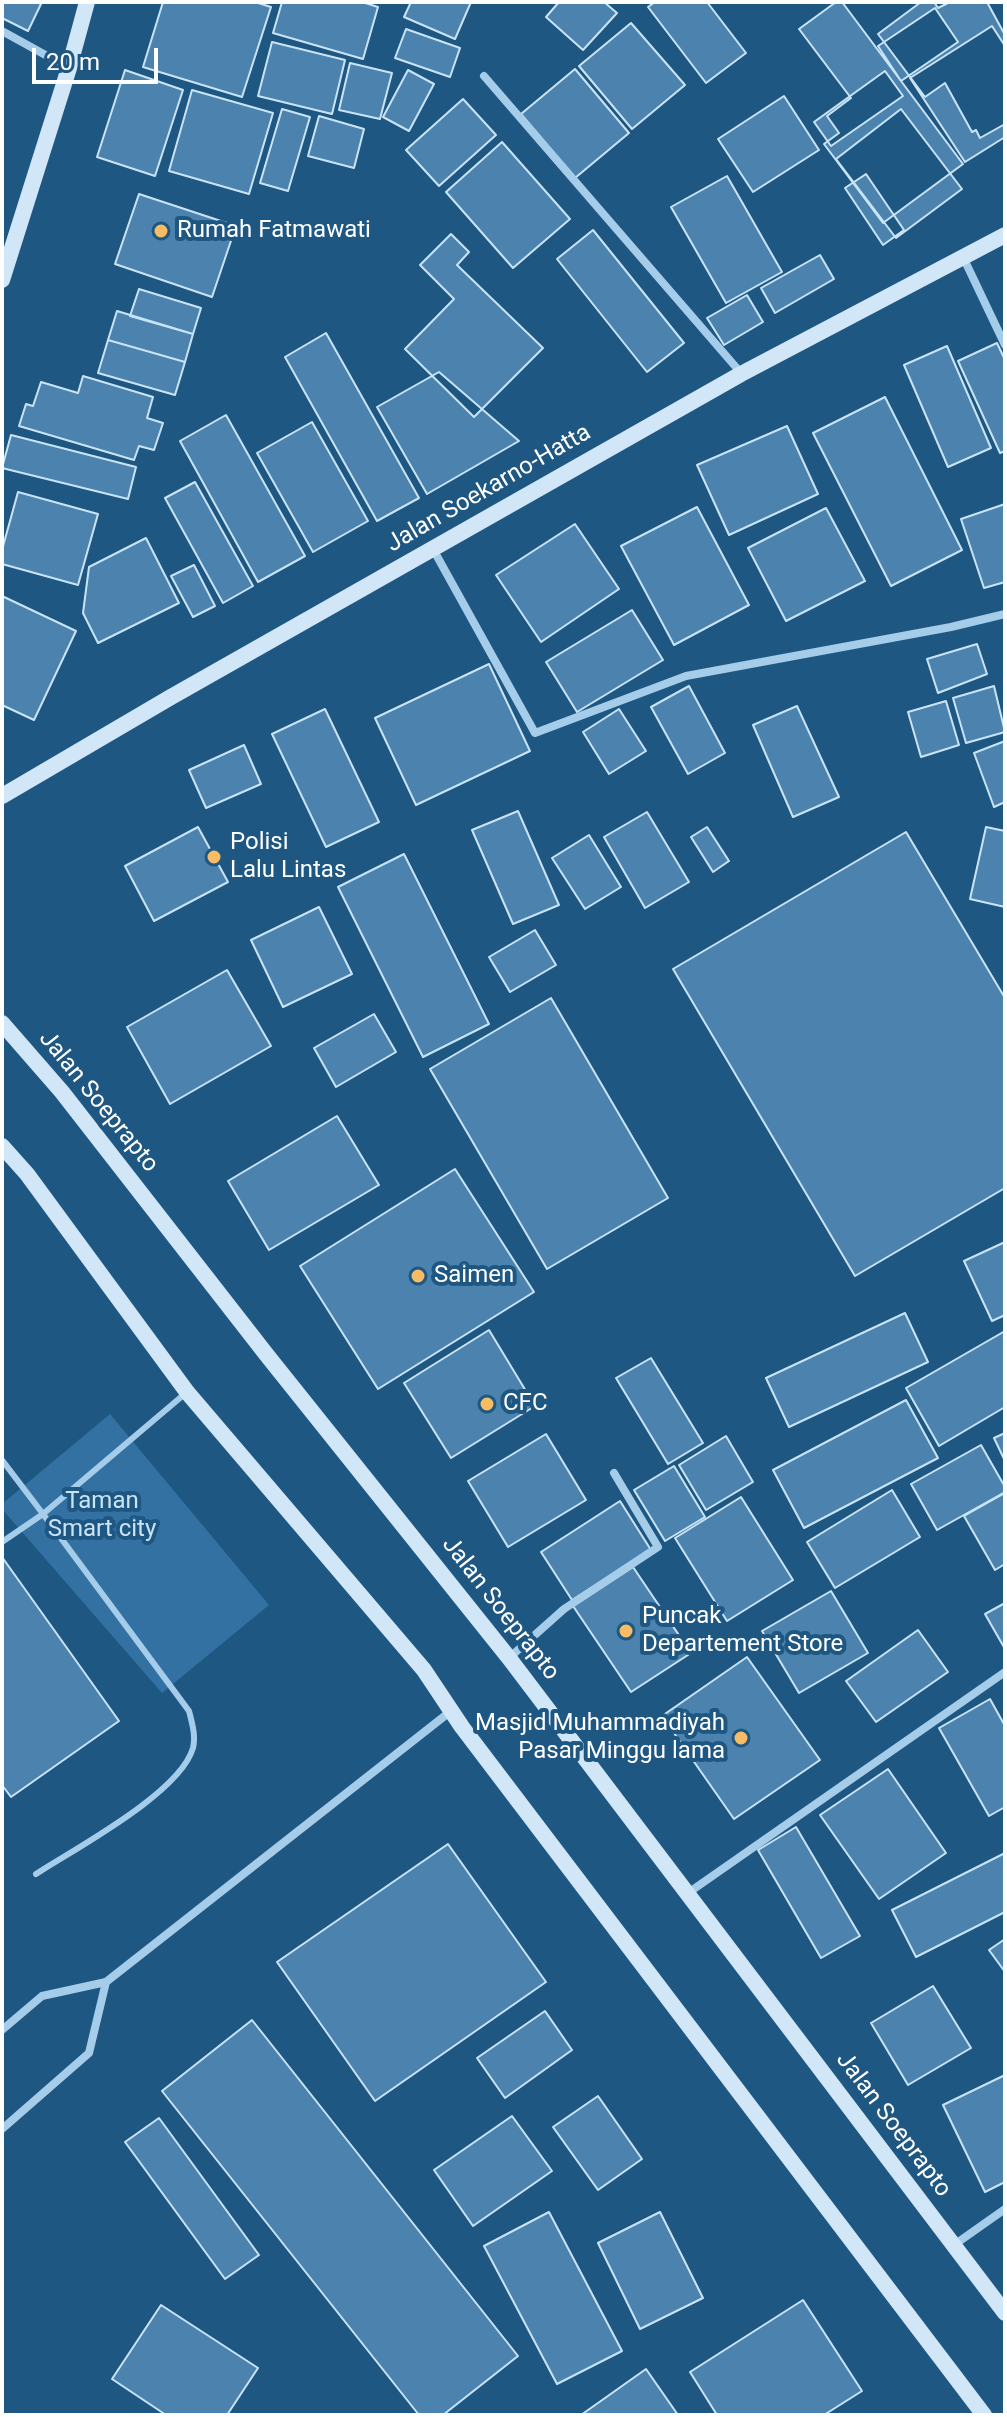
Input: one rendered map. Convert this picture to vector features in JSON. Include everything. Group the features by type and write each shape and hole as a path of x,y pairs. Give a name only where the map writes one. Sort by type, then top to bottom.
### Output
{"main road":[{"path":"2,280 87,2"},
{"name":"Jalan Soekarno-Hatta","path":"2,796 741,374 1005,235"},
{"name":"Jalan Soeprapto","path":"2,1023 62,1092 509,1658 1005,2313"},
{"path":"2,1146 27,1174 187,1392 424,1670 451,1711 984,2415"}],"street":[{"path":"2,31 69,68"},
{"path":"484,76 741,374"},
{"path":"964,259 1005,345"},
{"path":"433,549 535,733 686,676 951,627 1005,614"},
{"path":"509,1658 564,1609 658,1547 614,1473"},
{"path":"688,1893 1005,1672"},
{"path":"2,2030 42,1996 106,1982 451,1711"},
{"path":"2,2129 89,2053 106,1982"},
{"path":"953,2246 1005,2209"}],"lane":[{"path":"2,1542 43,1514 187,1392"},
{"path":"2,1460 189,1711 194,1732 193,1748 179,1771 158,1793 36,1874"}],"green space":[{"name":"Taman Smart city","path":"110,1414 269,1605 162,1693 2,1509 2,1504"}],"building":[{"path":"2,2 41,4 28,31 2,18"},
{"path":"163,2 255,2 271,7 242,97 143,67"},
{"path":"282,2 362,2 378,7 363,59 273,33"},
{"path":"411,2 471,2 455,39 404,17"},
{"path":"559,2 604,2 617,13 583,50 546,17"},
{"path":"655,2 707,2 746,53 706,83 648,7"},
{"path":"836,2 842,2 963,164 883,223 824,144 839,133 827,116 851,98 799,29"},
{"path":"921,2 934,2 938,8 950,2 987,2 1005,35 1005,124 980,138 976,130 972,132 945,83 925,97 878,34"},
{"path":"935,8 958,42 901,81 878,46"},
{"path":"631,23 685,85 632,129 579,66"},
{"path":"992,26 1005,46 1005,137 965,162 910,78"},
{"path":"406,29 460,48 450,77 395,58"},
{"path":"272,42 345,60 332,114 258,96"},
{"path":"350,63 392,73 380,119 339,110"},
{"path":"575,69 629,133 575,178 521,114"},
{"path":"125,70 183,90 155,176 97,157"},
{"path":"408,70 434,84 409,131 383,117"},
{"path":"885,71 903,96 831,146 814,122"},
{"path":"192,90 273,113 249,194 169,171"},
{"path":"784,96 819,150 753,192 718,139"},
{"path":"463,99 496,135 439,186 406,150"},
{"path":"282,109 310,117 288,191 260,183"},
{"path":"901,109 962,189 896,238 836,159"},
{"path":"319,116 364,129 354,168 308,156"},
{"path":"502,142 570,219 513,268 446,192"},
{"path":"866,174 904,230 883,245 845,188"},
{"path":"727,176 782,272 726,303 671,207"},
{"path":"139,194 236,226 212,297 115,264"},
{"path":"593,230 684,343 647,372 557,259"},
{"path":"451,234 469,252 457,265 543,348 474,417 405,349 454,299 420,265"},
{"path":"820,255 834,279 775,313 761,288"},
{"path":"139,289 201,308 193,334 130,316"},
{"path":"747,295 763,322 724,345 707,318"},
{"path":"117,311 193,334 185,362 108,340"},
{"path":"326,333 419,498 377,521 285,357"},
{"path":"108,340 185,362 175,395 98,373"},
{"path":"997,343 1005,360 1005,451 1000,453 958,361"},
{"path":"947,346 991,448 948,467 904,365"},
{"path":"439,372 519,441 427,494 377,407"},
{"path":"83,376 153,397 147,418 163,423 154,450 139,446 134,460 19,426 26,404 33,406 41,382 78,393"},
{"path":"885,397 962,550 891,586 813,433"},
{"path":"226,415 305,556 258,582 180,441"},
{"path":"312,422 368,521 313,552 257,453"},
{"path":"787,426 818,494 729,535 697,465"},
{"path":"11,435 136,467 128,499 2,468"},
{"path":"195,482 253,586 223,603 165,498"},
{"path":"18,492 98,514 78,585 2,564 2,550"},
{"path":"1005,504 1005,582 984,588 961,519"},
{"path":"697,507 749,605 674,645 621,546"},
{"path":"826,508 865,581 786,621 748,548"},
{"path":"575,524 619,589 541,642 496,575"},
{"path":"146,538 179,603 98,643 83,613 89,567"},
{"path":"194,565 215,606 193,617 171,576"},
{"path":"2,596 76,631 34,720 2,705"},
{"path":"632,610 663,660 577,712 546,662"},
{"path":"977,644 987,674 938,693 927,659"},
{"path":"489,664 530,751 416,805 375,718"},
{"path":"689,686 725,753 688,774 651,707"},
{"path":"994,686 1005,732 966,743 953,698"},
{"path":"946,701 959,745 921,757 908,712"},
{"path":"797,706 839,797 793,817 753,725"},
{"path":"325,709 379,822 326,847 272,734"},
{"path":"619,709 646,751 609,774 583,732"},
{"path":"1005,741 1005,802 994,807 974,753"},
{"path":"244,745 261,784 206,808 189,770"},
{"path":"518,811 559,905 513,924 472,830"},
{"path":"647,812 689,882 645,908 604,837"},
{"path":"198,827 228,882 154,921 125,866"},
{"path":"707,827 729,861 713,872 691,837"},
{"path":"986,827 1005,831 1005,907 970,899"},
{"path":"906,832 1005,998 1005,1188 855,1276 673,969"},
{"path":"589,835 621,887 585,909 552,858"},
{"path":"404,854 489,1024 423,1057 338,887"},
{"path":"319,907 352,974 283,1007 251,940"},
{"path":"535,930 556,965 510,992 489,957"},
{"path":"227,970 271,1046 170,1104 127,1027"},
{"path":"551,998 668,1198 547,1269 430,1069"},
{"path":"374,1014 396,1052 336,1087 314,1048"},
{"path":"337,1116 379,1185 269,1250 228,1181"},
{"path":"455,1169 534,1292 378,1389 300,1266"},
{"path":"1005,1242 1005,1315 992,1321 964,1261"},
{"path":"905,1313 928,1362 789,1427 766,1378"},
{"path":"489,1330 535,1406 451,1458 404,1383"},
{"path":"1005,1331 1005,1407 939,1446 906,1388"},
{"path":"651,1358 703,1443 668,1464 616,1378"},
{"path":"906,1400 938,1458 804,1528 773,1470"},
{"path":"1005,1433 1005,1461 994,1438"},
{"path":"546,1434 586,1500 508,1547 468,1481"},
{"path":"726,1436 753,1482 706,1510 679,1465"},
{"path":"981,1445 1005,1492 937,1530 911,1484"},
{"path":"674,1466 705,1517 665,1541 634,1490"},
{"path":"892,1490 920,1537 835,1588 807,1542"},
{"path":"1005,1493 1005,1564 995,1570 964,1516"},
{"path":"741,1497 793,1580 727,1621 675,1538"},
{"path":"620,1501 651,1550 572,1600 541,1552"},
{"path":"2,1557 119,1721 11,1797 2,1785"},
{"path":"633,1567 691,1653 631,1692 573,1606"},
{"path":"831,1591 868,1653 799,1693 762,1631"},
{"path":"1005,1603 1005,1649 985,1614"},
{"path":"918,1630 948,1672 876,1722 846,1681"},
{"name":"Masjid Muhammadiyah Pasar Minggu lama","path":"747,1657 820,1760 734,1819 662,1716"},
{"path":"990,1699 1005,1726 1005,1807 989,1816 939,1728"},
{"path":"888,1769 946,1853 879,1899 820,1815"},
{"path":"796,1827 860,1936 821,1958 758,1850"},
{"path":"448,1844 546,1982 375,2101 277,1962"},
{"path":"1005,1853 1005,1912 916,1957 892,1910"},
{"path":"1005,1939 1005,1972 989,1950"},
{"path":"933,1986 971,2048 908,2085 871,2023"},
{"path":"545,2011 572,2050 505,2098 477,2058"},
{"path":"252,2020 518,2356 443,2415 419,2415 162,2091"},
{"path":"1005,2075 1005,2182 985,2192 943,2105"},
{"path":"598,2096 642,2159 598,2190 553,2127"},
{"path":"512,2116 552,2171 473,2226 434,2170"},
{"path":"159,2118 259,2255 225,2279 125,2142"},
{"path":"549,2212 622,2351 557,2384 484,2246"},
{"path":"660,2212 703,2298 640,2329 598,2243"},
{"path":"803,2300 862,2391 824,2415 717,2415 690,2372"},
{"path":"161,2305 258,2368 227,2415 166,2415 112,2379"},
{"path":"646,2369 678,2415 581,2415"}],"place":[{"name":"Rumah Fatmawati","path":"161,231"},
{"name":"Polisi Lalu Lintas","path":"214,857"},
{"name":"Saimen","path":"418,1276"},
{"name":"CFC","path":"487,1404"},
{"name":"Puncak Departement Store","path":"626,1631"},
{"name":"Masjid Muhammadiyah Pasar Minggu lama","path":"741,1738"}]}
